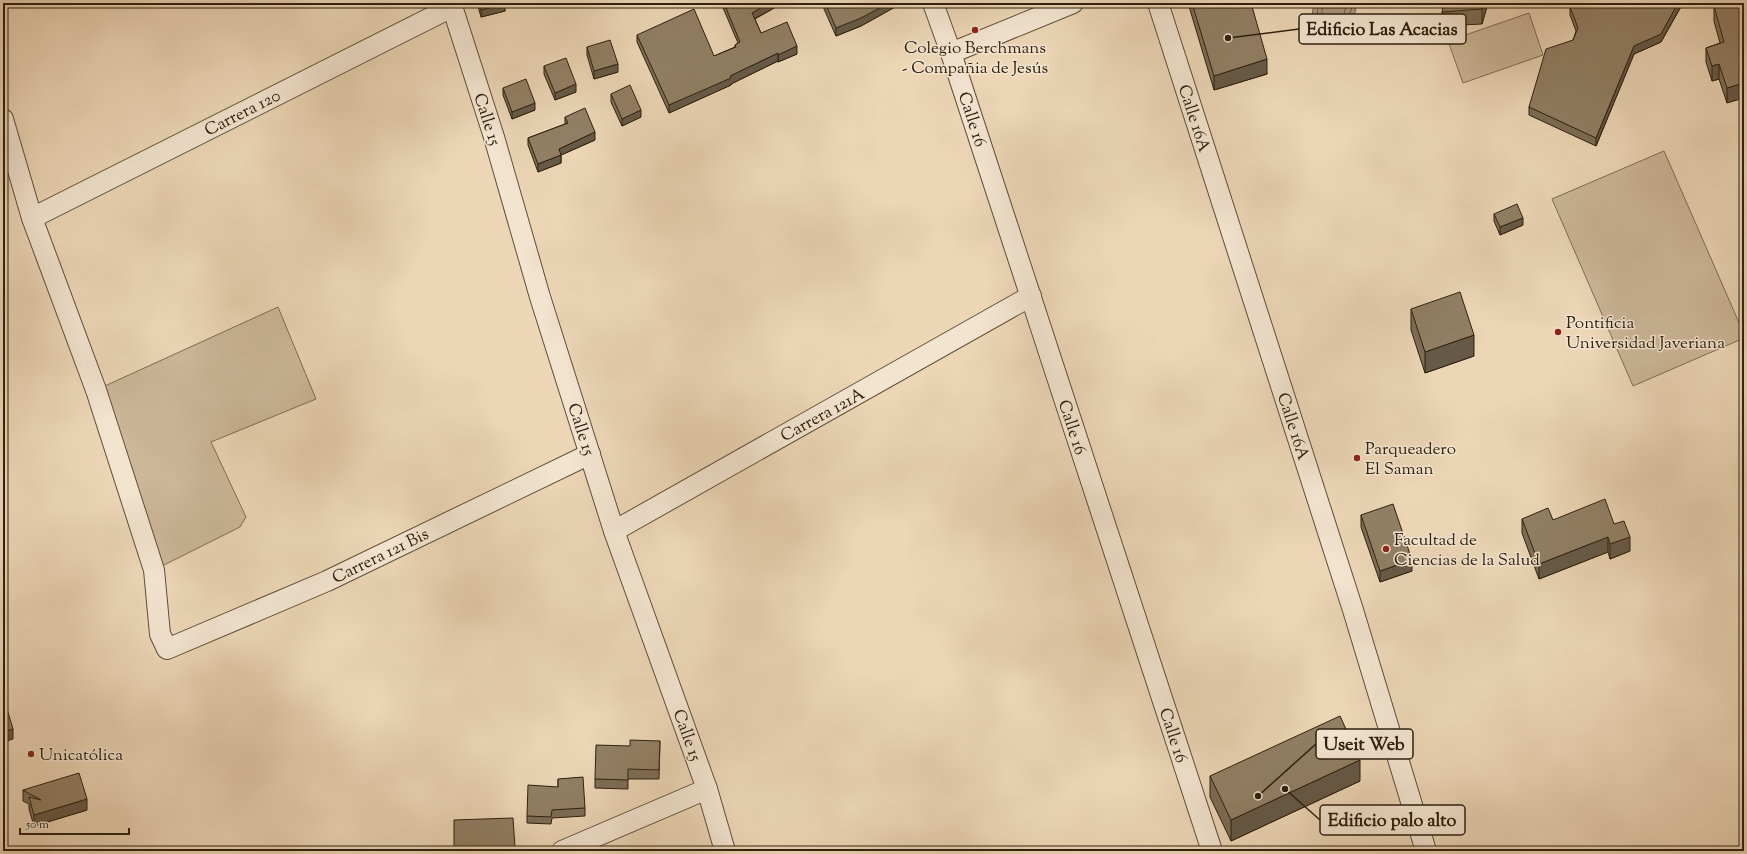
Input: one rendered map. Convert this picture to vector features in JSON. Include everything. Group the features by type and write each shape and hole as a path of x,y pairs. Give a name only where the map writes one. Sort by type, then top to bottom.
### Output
{"street":[{"name":"Calle 16","path":"933,3 951,53 1031,296 1212,851"},
{"path":"951,53 1073,3"},
{"name":"Calle 16A","path":"1158,3 1353,610 1426,851"},
{"name":"Carrera 120","path":"32,218 451,5"},
{"name":"Calle 15","path":"451,5 494,137 540,297 614,531 707,789 726,851"},
{"path":"3,119 32,218"},
{"name":"Carrera 121 Bis","path":"32,218 96,390 154,570 160,634 166,649 327,581 590,454"},
{"name":"Carrera 121A","path":"614,531 1031,296"},
{"path":"562,851 707,789"}],"shaded area":[{"path":"1529,13 1543,55 1463,83 1448,41"},
{"path":"1664,151 1744,334 1744,338 1633,386 1552,199"},
{"path":"278,307 316,399 211,442 246,517 240,527 154,570 96,390"}],"water":[{"path":"1315,3 1356,3 1352,20 1346,28 1339,34 1331,37 1324,37 1317,32 1313,21 1312,12"}],"building":[{"path":"479,3 505,3 481,10"},
{"path":"724,3 769,3 752,13 761,33 787,22 797,46 778,55 778,53 730,76 731,78 669,105 637,35 694,9 714,56 736,47 735,45 740,42"},
{"path":"825,3 889,3 861,18 836,28"},
{"path":"1192,3 1251,3 1267,59 1214,76"},
{"path":"1444,3 1484,3 1482,9 1442,12"},
{"path":"1571,3 1678,3 1661,34 1634,46 1596,138 1529,107 1546,49 1573,40 1578,28 1570,7"},
{"path":"1715,3 1744,3 1744,83 1727,88 1719,64 1712,66 1706,48 1724,42 1714,6"},
{"path":"610,40 618,64 594,71 587,47"},
{"path":"566,58 576,84 555,93 544,66"},
{"path":"526,79 535,103 512,112 503,88"},
{"path":"630,85 641,110 622,119 611,94"},
{"path":"585,108 595,132 559,149 561,155 538,164 528,138 568,123 565,117"},
{"path":"1517,204 1523,218 1500,227 1494,214"},
{"path":"1460,292 1474,335 1425,352 1411,309"},
{"path":"1605,499 1614,524 1624,521 1630,537 1610,544 1608,537 1539,564 1522,519 1548,508 1553,520"},
{"name":"Facultad de Ciencias de la Salud","path":"1393,504 1412,560 1380,571 1361,515"},
{"path":"3,696 13,729 3,732"},
{"path":"1340,716 1360,760 1231,820 1210,776"},
{"path":"630,740 660,741 659,770 628,769 628,780 595,779 596,745 630,746"},
{"path":"79,773 87,799 34,815 29,797 41,800 23,790"},
{"path":"583,777 585,808 552,810 551,817 527,816 528,785 558,787 558,779"},
{"path":"513,818 515,847 481,849 481,851 454,851 454,820"}],"place":[{"name":"Colegio Berchmans - Compañia de Jesús","path":"975,30"},
{"name":"Edificio Las Acacias","path":"1228,38"},
{"name":"Pontificia Universidad Javeriana","path":"1558,332"},
{"name":"Parqueadero El Saman","path":"1357,458"},
{"name":"Facultad de Ciencias de la Salud","path":"1386,549"},
{"name":"Unicatólica","path":"31,754"},
{"name":"Edificio palo alto","path":"1285,789"},
{"name":"Useit Web","path":"1258,796"}]}
